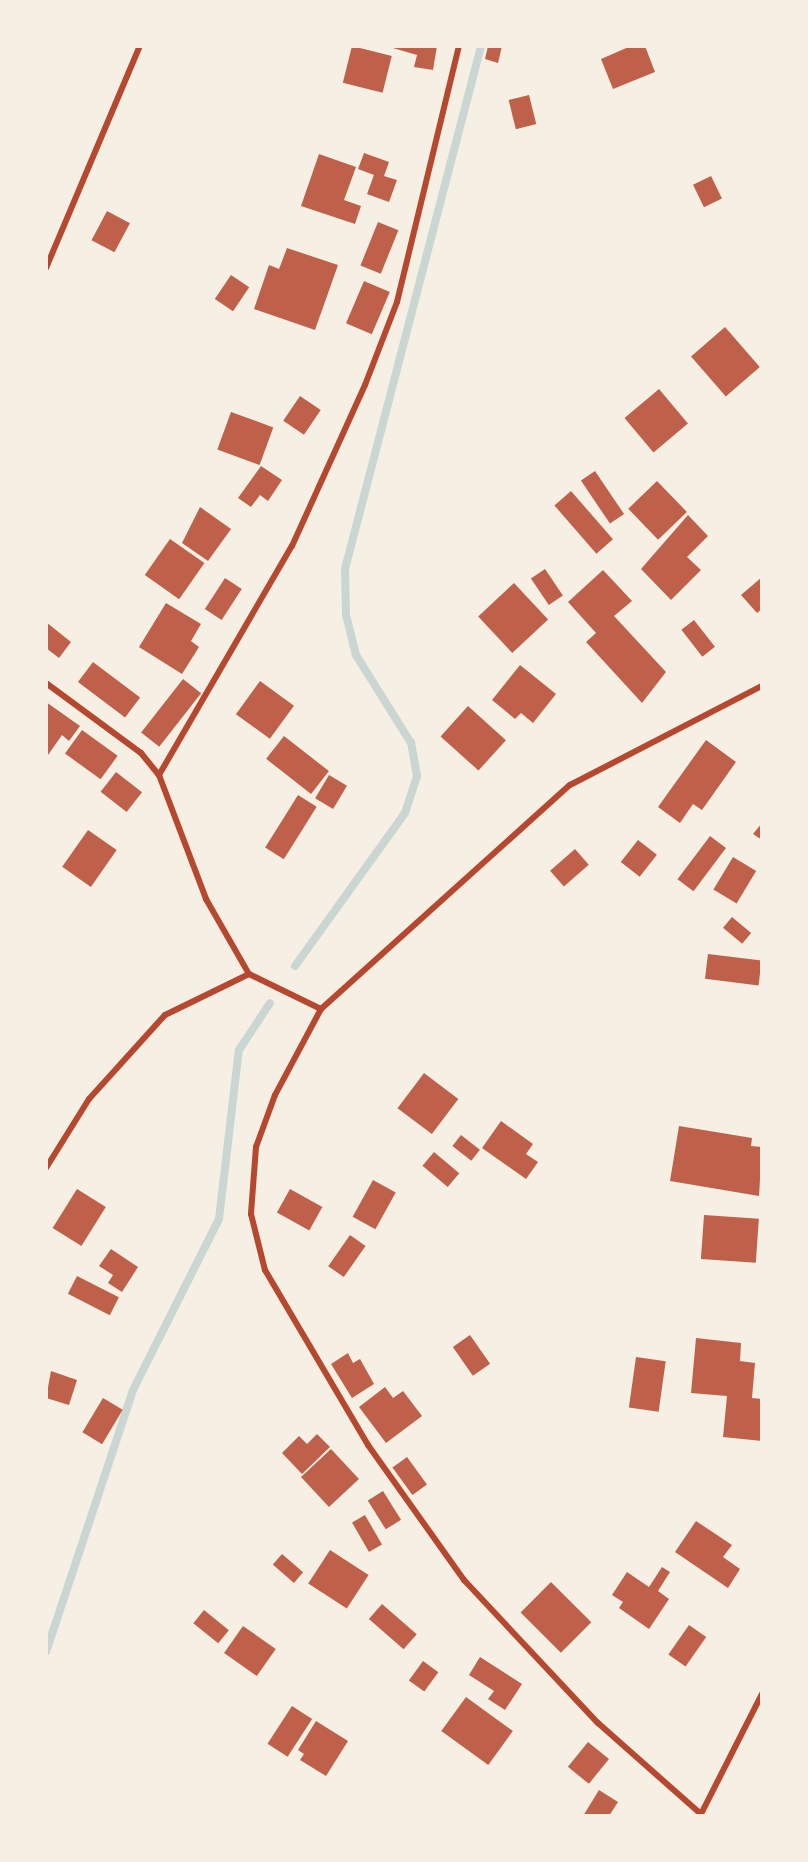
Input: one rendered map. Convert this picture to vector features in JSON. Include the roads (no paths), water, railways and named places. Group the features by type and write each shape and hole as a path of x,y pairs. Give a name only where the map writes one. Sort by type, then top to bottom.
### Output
{"street":[{"path":"46,268 140,46"},
{"path":"159,775 292,546 365,385 397,302 459,46"},
{"path":"46,683 141,753 159,775 206,899 249,974 321,1009"},
{"path":"762,686 570,785 321,1009 275,1095 256,1147 251,1214 265,1270 368,1445 464,1580 598,1723 701,1814 762,1694"},
{"path":"46,1168 131,1047 165,1015 249,974"}],"waterway":[{"path":"295,966 405,813 417,776 411,743 356,655 346,615 345,569 481,46"},
{"path":"46,1652 133,1390 219,1219 239,1050 270,1003"}]}
